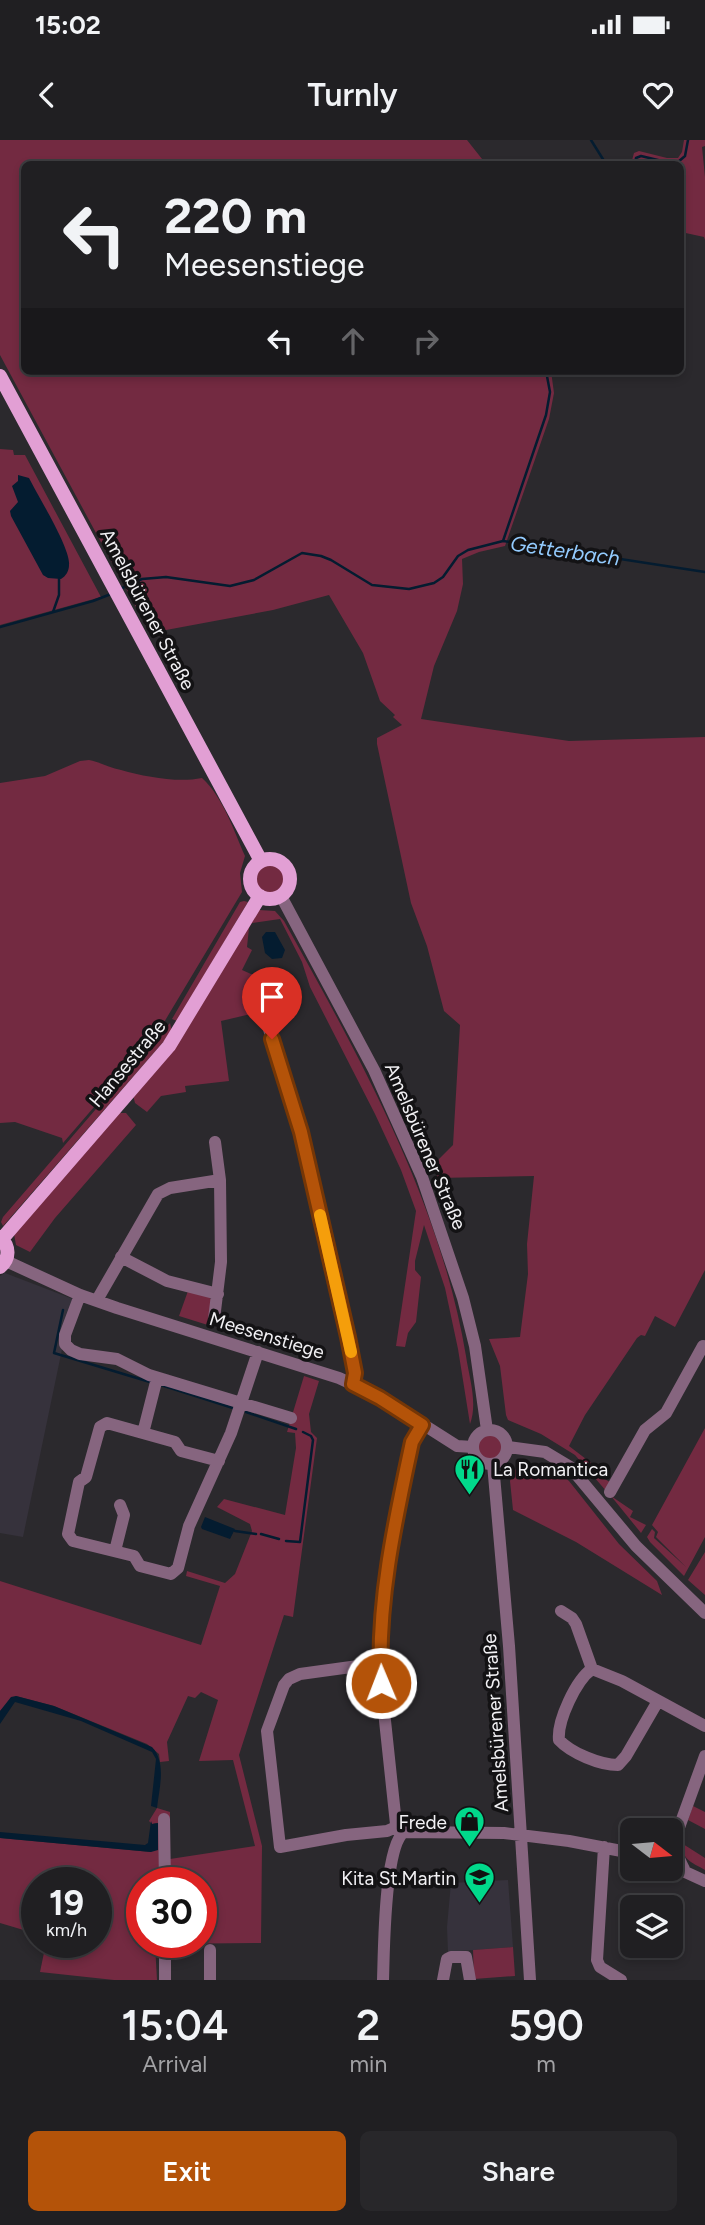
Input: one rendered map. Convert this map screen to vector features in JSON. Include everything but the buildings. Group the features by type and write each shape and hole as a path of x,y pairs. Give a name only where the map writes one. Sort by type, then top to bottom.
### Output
{"main road":[{"name":"Amelsbürener Straße","path":"0,376 261,861"},
{"path":"275,860 287,869 290,884 281,896 270,899 254,891 250,878 252,871 261,861 275,860"},
{"name":"Hansestraße","path":"3,1264 7,1247 1,1238 169,1046 260,896"}],"street":[{"name":"Amelsbürener Straße","path":"281,896 374,1070 422,1177 463,1298 475,1346 487,1430"},
{"path":"268,1026 301,1132 348,1337 355,1373 353,1384"},
{"path":"214,1319 222,1241 220,1180 215,1142"},
{"path":"97,1300 154,1199 163,1190 220,1180"},
{"path":"121,1257 167,1281 218,1294"},
{"name":"Meesenstiege","path":"3,1264 97,1300 353,1384 457,1446 472,1447"},
{"path":"80,1294 65,1335 65,1344 71,1350 80,1354 117,1359 157,1378 290,1418"},
{"path":"611,1492 645,1430 666,1413 704,1345"},
{"path":"219,1461 181,1451 175,1442 107,1423 100,1427 86,1477 79,1482 68,1534 73,1541 134,1556 140,1566 171,1574 178,1568 189,1526 219,1461 242,1403 258,1352"},
{"path":"143,1433 157,1378"},
{"path":"383,1980 388,1891 397,1831 380,1663 384,1596 412,1442 422,1425"},
{"path":"487,1430 499,1432 504,1436 508,1447 504,1458 493,1464 481,1462 476,1458 472,1447 477,1435 487,1430"},
{"path":"508,1447 544,1452 574,1470 636,1546 705,1614"},
{"name":"Amelsbürener Straße","path":"493,1464 522,1835 530,1980"},
{"path":"115,1552 124,1515 121,1505"},
{"path":"561,1611 576,1624 592,1669 622,1681 705,1726"},
{"path":"380,1663 294,1676 279,1693 268,1724 267,1737 280,1847 387,1831 410,1831 504,1833 620,1850"},
{"path":"592,1669 583,1677 572,1696 560,1726 559,1740 569,1748 605,1763 618,1765 658,1702"},
{"path":"705,1756 677,1833 676,1845 684,1869 705,1881"},
{"path":"164,1819 165,1867"},
{"path":"604,1847 597,1960 600,1967 621,1980"},
{"path":"443,1980 447,1959 462,1956 468,1961 470,1980"},
{"path":"164,1980 165,1958"},
{"path":"210,1958 210,1980"}],"shaded area":[{"path":"0,140 467,140 484,161 21,161 21,375 552,375 554,393 549,419 505,546 462,559 463,584 457,611 434,666 421,719 569,741 705,737 705,1270 675,1327 655,1316 645,1336 637,1338 585,1415 569,1446 599,1469 597,1475 610,1482 607,1492 575,1455 541,1434 508,1420 506,1415 500,1366 489,1339 520,1337 528,1274 527,1244 534,1176 438,1178 433,1165 453,1145 460,1025 444,1011 427,946 411,903 377,744 377,738 402,725 380,701 363,653 329,595 273,610 150,633 0,355"},
{"path":"684,140 705,140 705,146 702,147 705,240 704,237 684,233 684,161 632,161 634,153 639,151 667,158 678,158"},
{"path":"0,449 13,450 14,455 25,455 101,597 0,625"},
{"path":"89,760 151,777 172,780 202,778 222,804 245,856 240,873 242,892 157,1034 63,1143 62,1138 15,1122 0,1123 0,783 45,776 80,761"},
{"path":"270,863 281,867 285,878 281,889 270,893 259,889 255,878 259,867"},
{"path":"240,902 248,902 177,1021 172,1019"},
{"path":"259,910 275,911 284,921 368,1078 417,1186 454,1298 472,1390 470,1424 445,1288 424,1225 415,1261 415,1270 421,1277 416,1322 408,1333 405,1347 396,1346 416,1211 401,1170 375,1114 310,987 302,962 280,919 252,923 249,928 247,947 252,950 242,970 261,974 268,1010 221,1021 229,1081 185,1086 186,1092 161,1096 147,1112 135,1103 133,1095"},
{"path":"170,1023 172,1032 3,1226 3,1217"},
{"path":"118,1113 126,1113 136,1125 55,1218 30,1252 16,1245 14,1234"},
{"path":"5,1273 78,1301 65,1335 23,1537 0,1533 0,1276"},
{"path":"188,1291 208,1296 214,1303 211,1326 179,1316"},
{"path":"304,1376 319,1381 309,1414 311,1432 317,1438 293,1617 284,1615 239,1755 262,1846 261,1943 217,1943 217,1867 126,1867 126,1958 156,1958 157,1980 114,1980 40,1972 43,1958 112,1958 112,1867 21,1867 21,1929 0,1923 0,1838 151,1852 157,1823 152,1824 149,1821 157,1808 170,1812 170,1859 255,1846 233,1760 199,1761 218,1700 201,1692 195,1698 188,1696 167,1742 169,1761 160,1762 159,1754 147,1744 54,1706 16,1696 0,1711 0,1581 201,1645 220,1586 186,1576 187,1571 225,1583 235,1574 252,1531 250,1524 217,1507 224,1499 285,1515 296,1448 295,1433 287,1432"},
{"path":"705,1428 705,1537 684,1576 647,1537 652,1529 655,1532 654,1538 686,1567 656,1537 658,1532 652,1525"},
{"path":"490,1435 501,1442 502,1447 495,1458 490,1459 479,1452 478,1447 485,1436"},
{"path":"533,1464 561,1474 569,1481 619,1544 657,1581 662,1595 576,1542 513,1510 510,1481 514,1470"},
{"path":"611,1496 633,1511 630,1517 646,1525 641,1533"},
{"path":"705,1552 705,1595 688,1580"},
{"path":"693,1806 705,1812 705,1829 688,1820"},
{"path":"683,1844 705,1858 705,1870 692,1863 683,1849"},
{"name":"Kita St.Martin","path":"508,1880 513,1947 448,1952 451,1883"},
{"path":"513,1947 515,1976 474,1979 473,1950"}],"water":[{"path":"18,475 29,478 65,547 69,567 61,579 43,575 11,516 10,511 18,502 12,486 18,481"},
{"path":"266,932 275,932 285,950 282,958 272,959 265,953 262,937"},
{"path":"205,1517 235,1529 230,1539 202,1529"},
{"path":"11,1697 54,1706 152,1747 157,1753 161,1768 157,1808 151,1806 156,1759 152,1752 81,1721 15,1702 0,1724 0,1711"},
{"path":"151,1821 152,1824 158,1823 158,1850 151,1852 0,1838 0,1832 145,1845 148,1843"}],"waterway":[{"path":"591,140 604,161"},
{"path":"679,161 685,156 688,140"},
{"path":"636,161 641,156 662,161"},
{"path":"503,541 546,415 550,392 547,375"},
{"name":"Getterbach","path":"120,589 142,579 166,577 230,586 254,580 302,553 331,560 372,585 409,589 434,583 443,577 458,556 468,550 503,541 705,572"},
{"path":"53,612 59,595 59,579"},
{"name":"Getterbach","path":"0,627 111,594"},
{"path":"63,1310 54,1353 150,1382"},
{"path":"161,1385 233,1408"},
{"path":"246,1412 296,1429"},
{"path":"286,1541 300,1542 313,1440 303,1432"},
{"path":"235,1531 256,1534"},
{"path":"261,1534 279,1539"}],"slow traffic":[{"path":"320,1215 351,1352"}],"place":[{"name":"La Romantica","path":"470,1496"},
{"name":"Frede","path":"470,1849"},
{"name":"Kita St.Martin","path":"479,1905"}],"route":[{"path":"272,1039 301,1132 348,1337 355,1373 353,1384 422,1425 412,1442 388,1570 380,1645 381,1683"}]}
